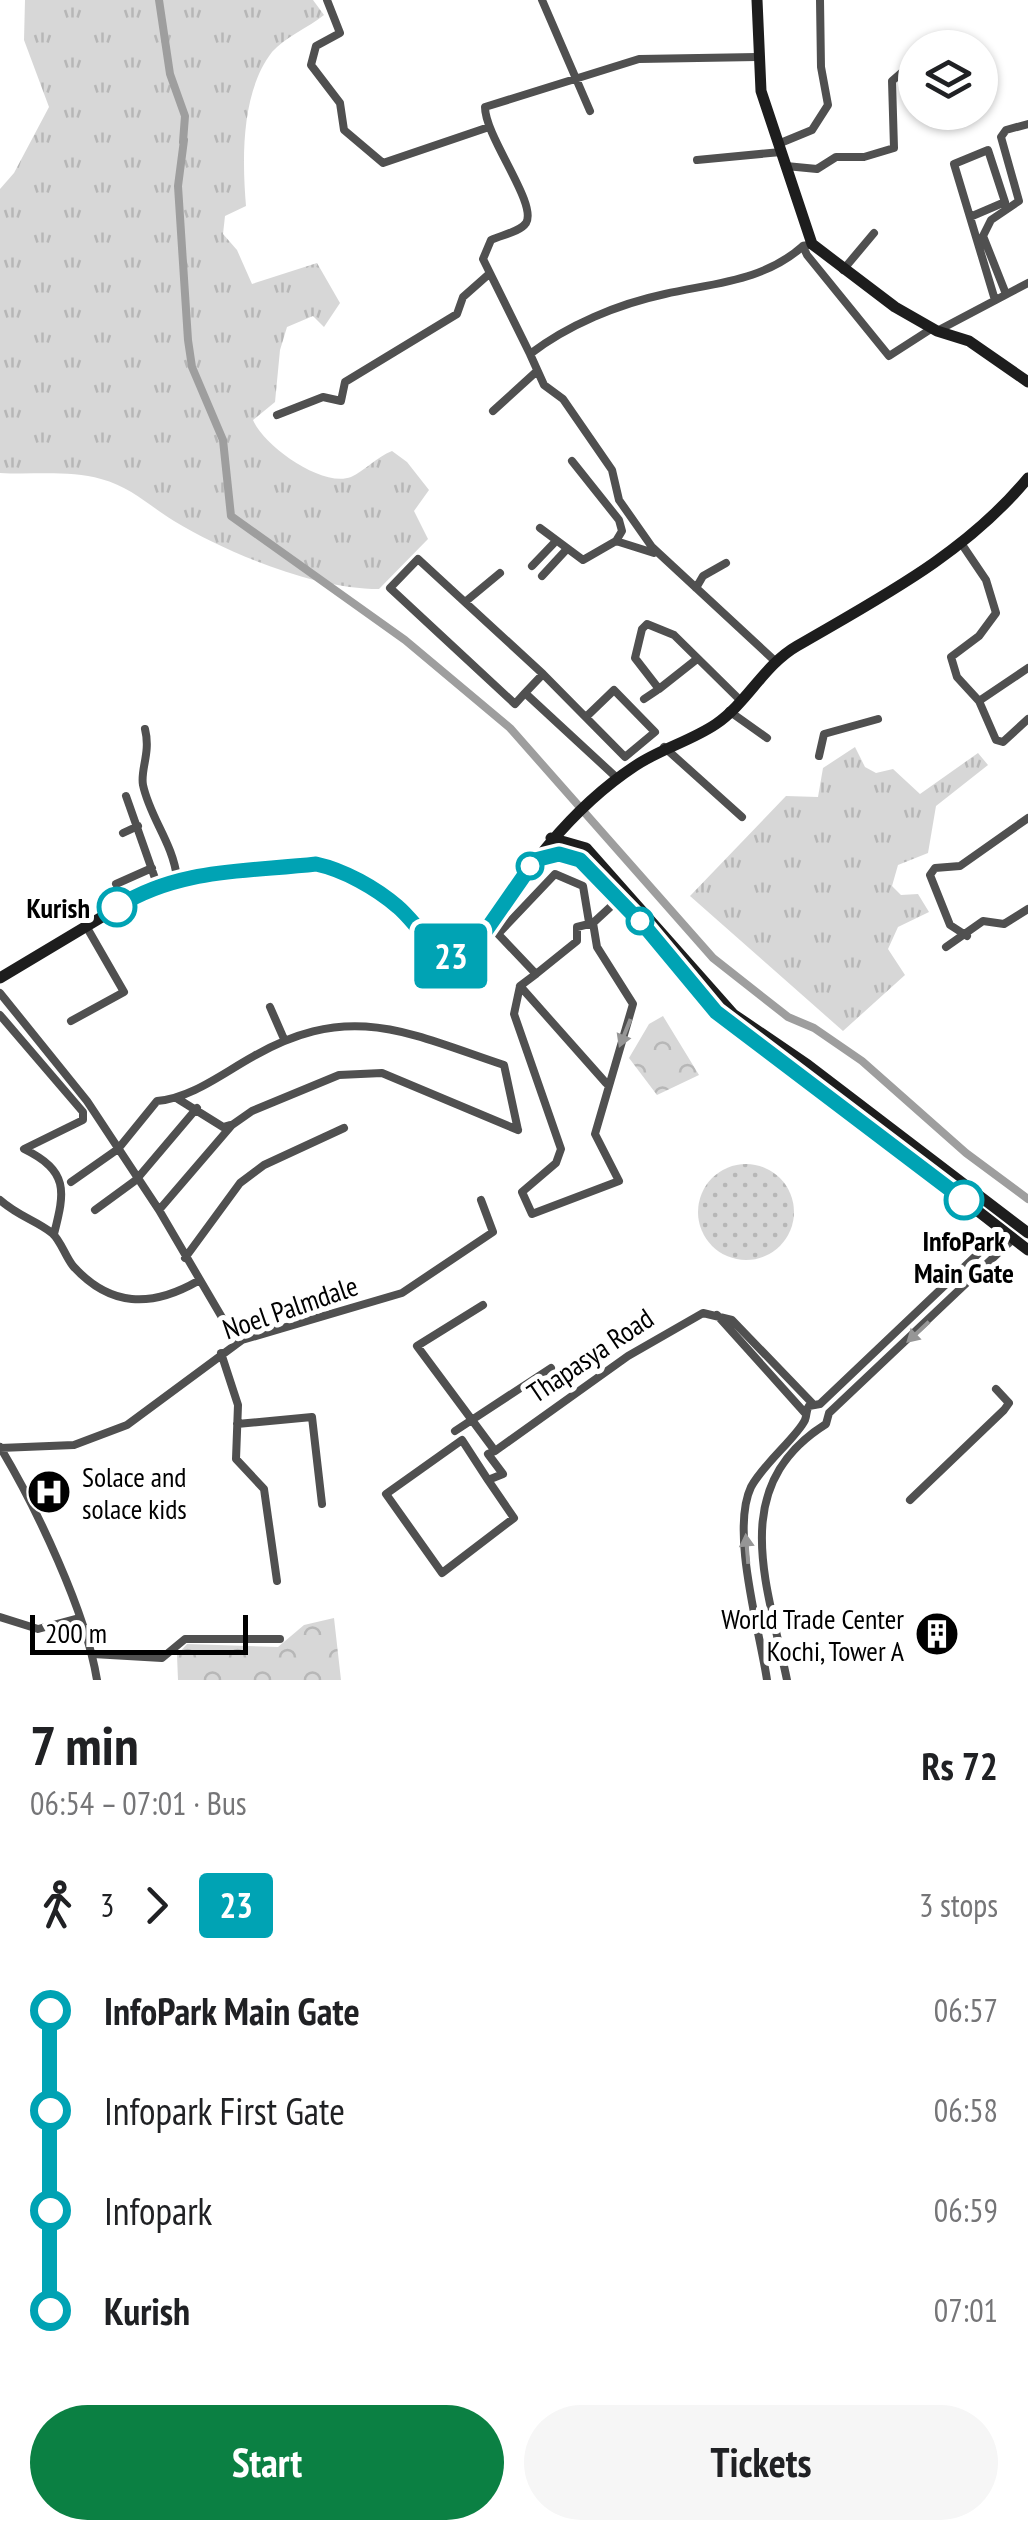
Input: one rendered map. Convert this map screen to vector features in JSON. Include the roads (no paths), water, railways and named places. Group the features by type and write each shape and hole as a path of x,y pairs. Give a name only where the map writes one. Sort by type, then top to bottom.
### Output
{"main road":[{"path":"757,0 761,91 808,245 935,329 970,340 1028,382"},
{"path":"0,978 158,884 177,878 278,866 332,867 389,900 443,952 457,956 480,939 551,838 588,800 664,747 716,724 776,662 931,570 1028,478"},
{"path":"570,817 586,848 726,1022 817,1086 1028,1250"},
{"path":"551,838 586,848"},
{"path":"535,860 559,854 580,860 733,1014 808,1065 1028,1233"}],"street":[{"path":"327,0 340,33 316,46 311,65 340,103 344,130 383,163 489,127"},
{"path":"542,0 590,111"},
{"path":"697,160 780,148 812,130 828,105 821,66 820,0"},
{"path":"757,57 660,55 485,107 489,127 523,195 528,220 523,227 492,240 484,250 489,274 544,385 572,410 612,470 629,518 658,554 728,613 776,662"},
{"path":"786,166 817,169 836,157 864,158 894,148 892,81 898,76"},
{"path":"1006,294 983,236 991,220 1020,201 1001,137 1028,124"},
{"path":"970,217 1006,202 988,150 954,164 995,300"},
{"path":"843,270 874,233"},
{"path":"530,354 579,324 667,293 704,289 770,268 808,245 889,356 1028,282"},
{"path":"277,415 323,398 340,401 345,382 458,314 463,297 489,274"},
{"path":"494,412 537,371"},
{"path":"540,528 583,560 616,542 622,531 619,520 572,461"},
{"path":"532,566 555,542"},
{"path":"616,542 658,554"},
{"path":"961,543 986,580 996,613 979,636 952,657 957,677 979,701 996,740 1002,743 1028,718"},
{"path":"542,576 566,550"},
{"path":"543,674 515,704 390,588 418,559 543,674 625,757 655,732 604,681"},
{"path":"696,588 703,576 726,563"},
{"path":"465,602 500,573"},
{"path":"659,688 635,658 642,629 647,624 674,635 741,700"},
{"path":"644,699 697,659"},
{"path":"979,701 1028,668"},
{"path":"586,717 614,690"},
{"path":"525,693 617,778"},
{"path":"730,711 768,738"},
{"path":"819,756 824,734 878,719"},
{"path":"145,729 150,752 142,784 170,845 177,878"},
{"path":"664,747 742,817"},
{"path":"126,796 158,884"},
{"path":"967,936 950,925 930,875 935,868 960,866 1028,818"},
{"path":"124,833 138,826"},
{"path":"116,884 152,868"},
{"path":"536,974 498,934 547,877 555,874 578,880 587,896 594,937 633,1004 606,1083 595,1134 619,1181 532,1214 522,1192 556,1162 561,1150 514,1014 520,986 536,974 576,941 594,937"},
{"path":"576,941 577,927 591,922 620,898"},
{"path":"946,947 967,936 983,921 1004,924 1028,910"},
{"path":"71,1021 124,992 86,926"},
{"path":"520,986 606,1083"},
{"path":"0,993 88,1101 159,1210 237,1344"},
{"path":"270,1007 284,1039"},
{"path":"0,1015 83,1112 83,1120 68,1132 24,1149 43,1158 59,1175 63,1198 54,1234"},
{"path":"71,1182 118,1149 157,1101 178,1099 284,1039 311,1030 385,1025 504,1065 518,1130 382,1072 318,1082 223,1127 178,1099"},
{"path":"94,1210 136,1180 196,1108"},
{"path":"159,1210 232,1125"},
{"path":"185,1258 240,1183 264,1165 344,1128"},
{"path":"0,1200 22,1219 54,1234 72,1264 104,1294 146,1300 198,1281"},
{"name":"Noel Palmdale","path":"0,1448 74,1445 127,1425 237,1344 402,1293 494,1232 480,1200"},
{"path":"767,1680 748,1566 745,1511 750,1490 765,1465 816,1404 1008,1235"},
{"path":"788,1680 759,1519 774,1477 814,1428 826,1424 829,1413 1008,1235"},
{"path":"483,1305 417,1346 495,1451 488,1454 503,1474 488,1480"},
{"path":"717,1315 732,1320 829,1413"},
{"path":"717,1315 814,1428"},
{"name":"Thapasya Road","path":"495,1451 566,1398 692,1316 717,1315"},
{"path":"221,1353 238,1405 236,1459 264,1489 277,1581"},
{"path":"455,1430 551,1368"},
{"path":"910,1500 1009,1404 996,1389"},
{"path":"237,1424 312,1417 322,1504"},
{"path":"462,1440 488,1480 514,1518 500,1533 442,1573 386,1494 462,1440"},
{"path":"0,1448 79,1618 93,1654 97,1680"},
{"path":"1,1618 38,1629 79,1618"},
{"path":"93,1654 162,1658 184,1639 280,1639"}],"waterway":[{"path":"159,0 170,74 185,116 183,142"},
{"path":"184,140 178,186 188,340 192,367 223,440 231,516 405,640 510,728 713,958 788,1017 814,1028 862,1061 966,1153 1028,1199"}],"place":[{"name":"Kurish","path":"117,907"},
{"name":"InfoPark Main Gate","path":"964,1200"},
{"name":"Solace and solace kids","path":"49,1492"},
{"name":"World Trade Center Kochi, Tower A","path":"937,1634"}]}
